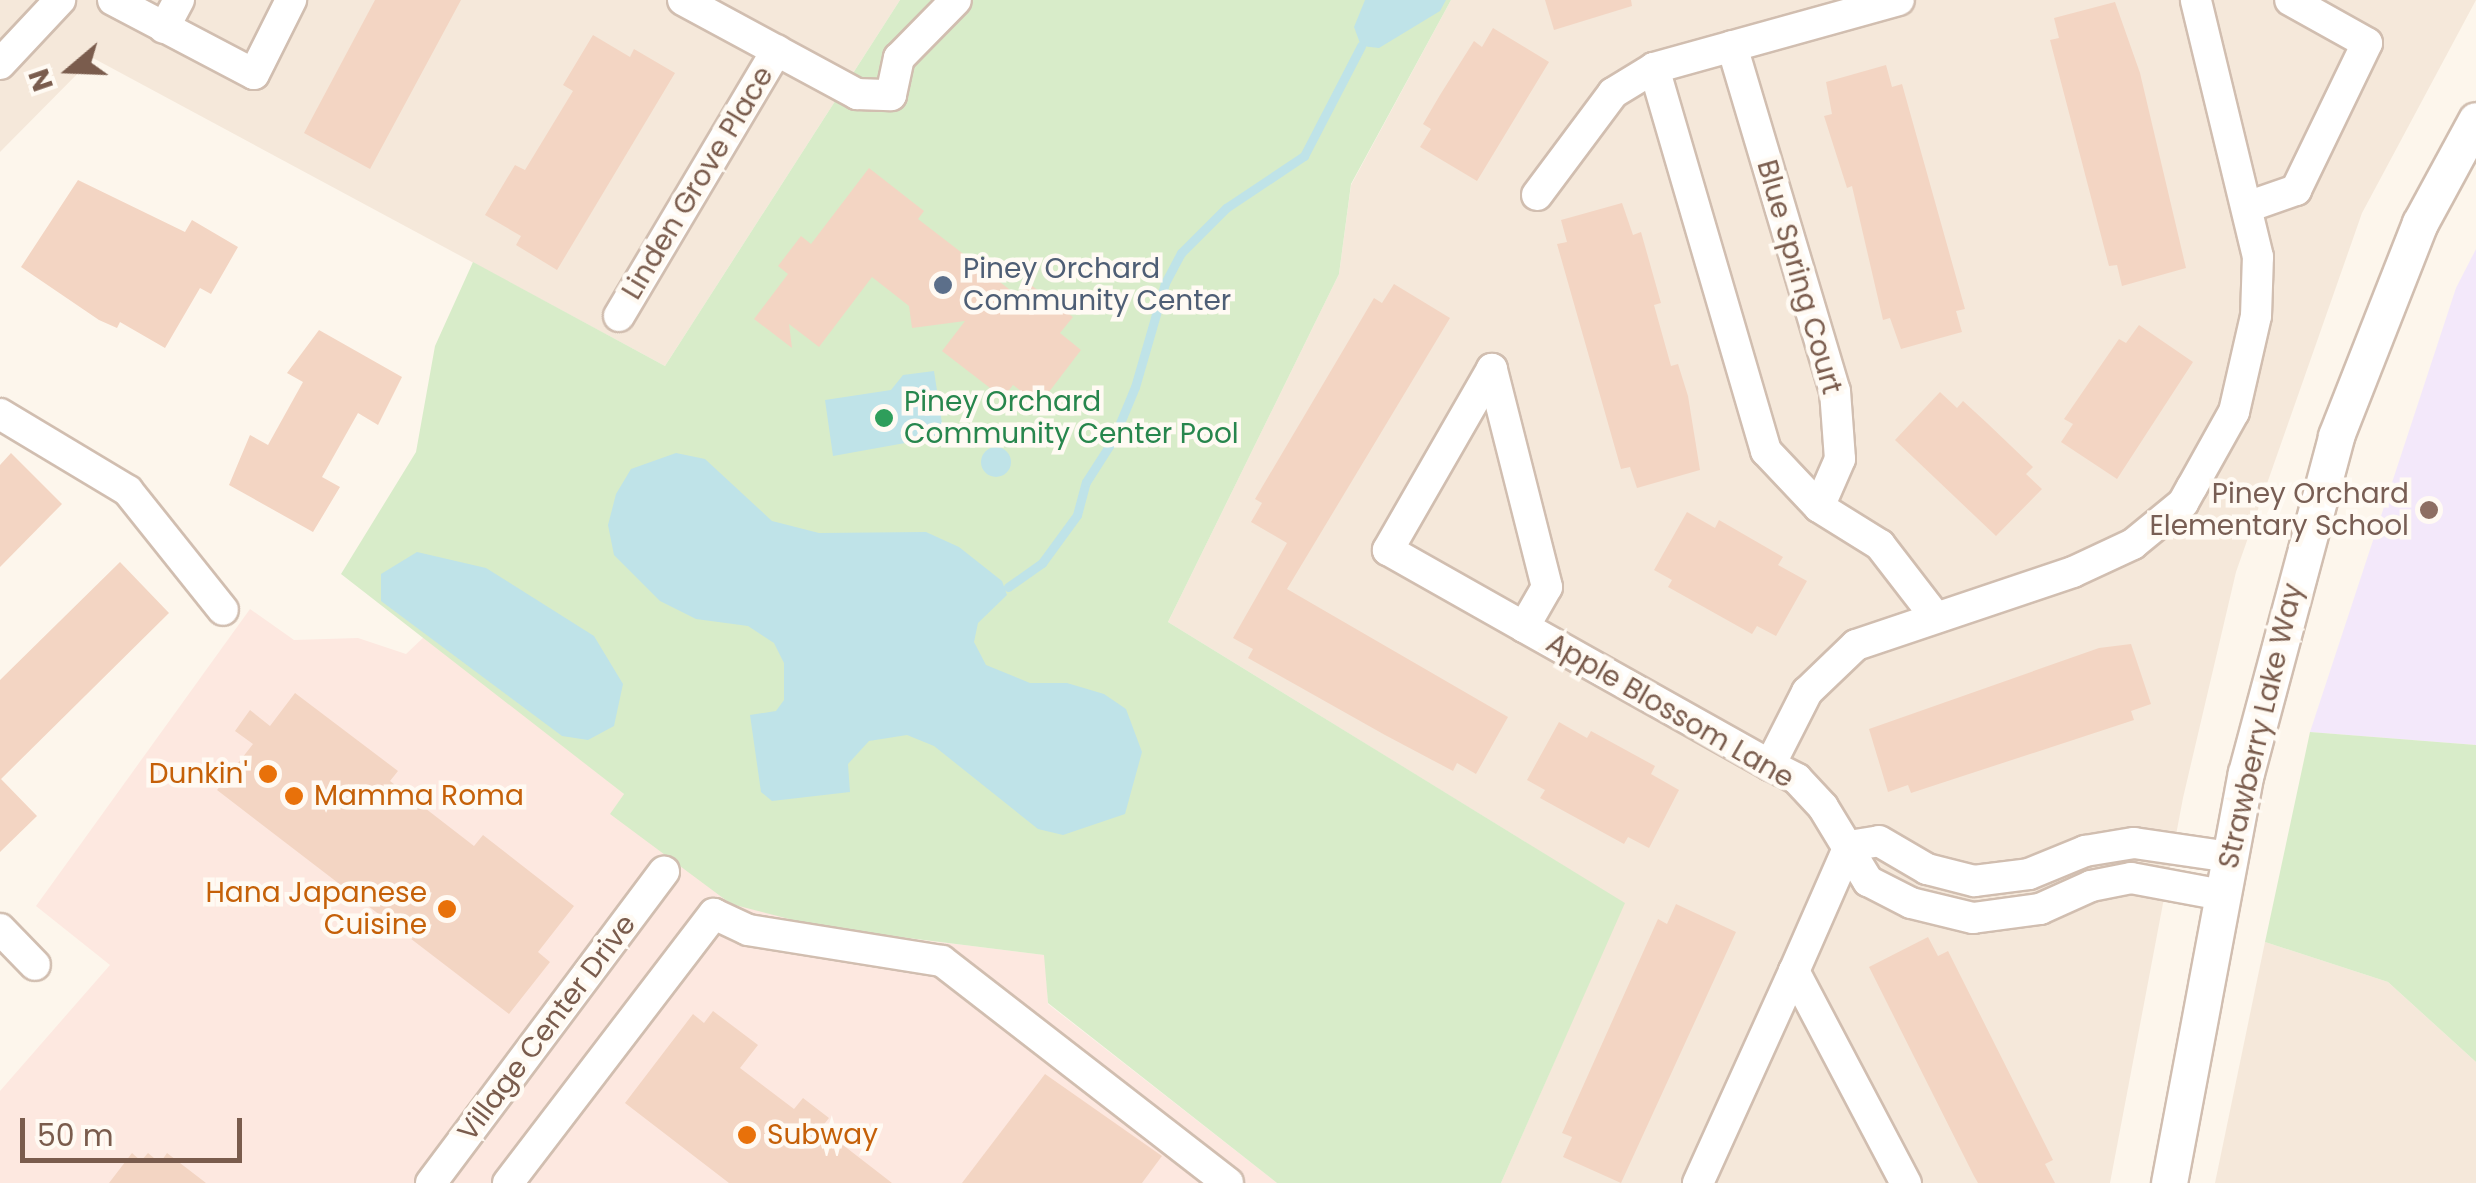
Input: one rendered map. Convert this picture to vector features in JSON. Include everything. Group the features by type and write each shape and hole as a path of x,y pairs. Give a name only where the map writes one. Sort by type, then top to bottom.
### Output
{"street":[{"path":"0,64 60,0"},
{"path":"112,0 254,74 291,0"},
{"path":"164,28 178,0"},
{"name":"Linden Grove Place","path":"683,0 857,94 891,95 900,58 956,0"},
{"path":"1537,195 1613,93 1654,68 1899,0"},
{"path":"1770,765 1808,692 1856,645 1934,615 2073,572 2133,544 2183,504 2234,412 2256,316 2258,257 2250,206 2196,0"},
{"path":"2250,206 2296,190 2367,43 2290,0"},
{"name":"Blue Spring Court","path":"1732,46 1835,391 1840,459 1820,508"},
{"name":"Linden Grove Place","path":"619,316 777,50"},
{"path":"1654,68 1766,451 1820,508 1880,545 1934,615"},
{"name":"Strawberry Lake Way","path":"2169,1183 2222,894 2278,642 2336,436 2420,224 2476,120"},
{"name":"Apple Blossom Lane","path":"1524,628 1547,588 1492,369 1388,550 1524,628 1797,779 1850,846 1868,880 1912,903 1973,918 2040,909 2092,886 2131,878 2222,894"},
{"path":"0,414 128,492 223,610"},
{"path":"1698,1183 1850,846 1879,842 1927,869 1974,880 2029,874 2085,851 2134,842 2230,857"},
{"name":"Village Center Drive","path":"431,1183 664,872"},
{"path":"508,1183 714,914 748,930 942,961 1228,1183"},
{"path":"0,929 36,965"},
{"path":"1794,971 1906,1183"}],"shaded area":[{"path":"0,0 900,0 665,366 93,58 0,152"},
{"path":"1451,0 2476,0 2362,213 2236,572 2183,798 2110,1183 1501,1183 1624,903 1168,622 1339,274 1351,185"},
{"name":"Piney Orchard Elementary School","path":"2476,249 2476,745 2310,732 2456,288"},
{"path":"250,609 294,640 358,638 406,654 425,636 624,794 611,814 820,927 1045,955 1048,1004 1277,1183 0,1183 0,1091 110,965 36,906"},
{"path":"2265,942 2388,982 2476,1062 2476,1183 2215,1183"}],"green space":[{"path":"900,0 1451,0 1351,184 1339,274 1168,622 1625,903 1501,1183 1277,1183 1048,1003 1044,955 820,927 731,904 610,814 624,794 341,574 416,452 435,346 473,262 665,366"},
{"path":"2310,732 2476,745 2476,1062 2388,982 2265,942"}],"water":[{"path":"1365,0 1446,0 1440,11 1379,48 1361,46 1354,27"},
{"name":"Piney Orchard Community Center Pool","path":"934,371 944,436 833,456 825,400 891,390 903,375"},
{"path":"996,447 1007,451 1011,462 1007,473 996,477 985,473 981,462 985,451"},
{"path":"676,453 705,459 772,521 819,533 926,532 959,547 1002,581 1007,595 978,623 974,642 986,665 1030,683 1067,683 1104,694 1126,709 1142,752 1125,814 1063,835 1038,829 934,746 907,735 869,741 848,764 850,792 772,801 761,792 750,715 776,711 784,700 784,663 774,643 748,626 696,619 660,601 614,555 608,525 616,494 631,469"},
{"path":"417,552 486,568 594,636 623,684 614,726 588,740 562,736 381,601 381,574"}],"building":[{"path":"375,0 461,0 370,169 304,133"},
{"path":"1545,0 1631,0 1632,6 1554,30"},
{"path":"2115,2 2140,73 2186,268 2122,286 2117,265 2109,266 2050,40 2059,38 2054,18"},
{"path":"1493,28 1549,62 1477,181 1420,147 1431,129 1423,124 1440,95 1474,41 1482,47"},
{"path":"593,35 630,57 634,49 675,73 557,270 516,245 521,236 485,215 515,165 525,170 573,91 563,85"},
{"path":"1886,65 1892,87 1902,84 1965,309 1956,311 1962,332 1901,349 1890,318 1883,320 1852,186 1847,188 1824,116 1832,114 1826,82"},
{"name":"Piney Orchard Community Center","path":"869,168 924,211 918,219 1018,296 1027,282 1073,317 1060,333 1081,350 1039,405 1013,385 1003,398 942,351 965,321 912,328 909,306 872,277 819,347 789,324 792,348 754,319 788,274 778,266 801,236 811,244"},
{"path":"78,180 185,232 192,220 238,247 211,294 200,288 165,348 120,322 117,328 99,320 21,267"},
{"path":"1622,203 1633,235 1641,232 1661,303 1654,305 1671,366 1678,364 1688,396 1700,470 1637,488 1630,467 1621,469 1557,244 1567,242 1561,220"},
{"path":"1394,284 1450,318 1287,589 1508,717 1476,774 1457,763 1453,771 1385,735 1248,658 1253,649 1233,638 1287,543 1251,522 1262,503 1255,499 1374,298 1382,303"},
{"path":"2139,325 2193,362 2117,479 2061,442 2073,424 2064,419 2119,339 2126,343"},
{"path":"319,330 402,377 378,425 358,413 322,477 340,487 313,532 229,485 250,435 268,445 303,382 287,373"},
{"path":"1940,392 1957,408 1963,401 1987,423 2033,467 2026,474 2042,489 1996,536 1895,440"},
{"path":"11,453 62,504 0,567 0,465"},
{"path":"1687,512 1715,528 1719,520 1783,557 1778,565 1807,581 1776,636 1757,626 1752,634 1668,587 1672,580 1654,570"},
{"path":"120,562 169,613 1,779 37,816 0,852 0,680"},
{"path":"2131,644 2151,704 2131,711 2134,720 1911,793 1908,785 1888,792 1869,729 2099,648"},
{"path":"295,693 398,771 390,781 474,846 483,835 574,906 538,952 550,962 509,1014 217,790 253,744 235,731 250,710 270,726"},
{"path":"1559,722 1587,738 1591,731 1655,766 1651,774 1679,790 1649,848 1628,837 1624,844 1540,798 1545,790 1527,780"},
{"path":"1676,904 1736,932 1621,1183 1563,1157 1572,1137 1562,1133 1658,919 1667,924"},
{"path":"1928,937 1938,956 1948,951 2053,1160 2045,1164 2055,1183 1978,1183 1974,1176 1869,967"},
{"path":"713,1011 758,1045 740,1068 794,1109 803,1098 829,1118 821,1128 892,1183 729,1183 625,1103 693,1014 704,1023"},
{"path":"1045,1074 1162,1156 1142,1183 962,1183"},
{"path":"132,1153 141,1161 148,1153 160,1163 167,1153 206,1183 109,1183"}],"waterway":[{"path":"1008,587 1042,563 1077,515 1086,482 1113,440 1135,387 1165,283 1181,253 1226,208 1304,156 1361,46"}],"place":[{"name":"Piney Orchard Community Center","path":"943,285"},
{"name":"Piney Orchard Community Center Pool","path":"884,418"},
{"name":"Piney Orchard Elementary School","path":"2429,510"},
{"name":"Dunkin'","path":"268,774"},
{"name":"Mamma Roma","path":"294,796"},
{"name":"Hana Japanese Cuisine","path":"447,909"},
{"name":"Subway","path":"747,1135"}]}
